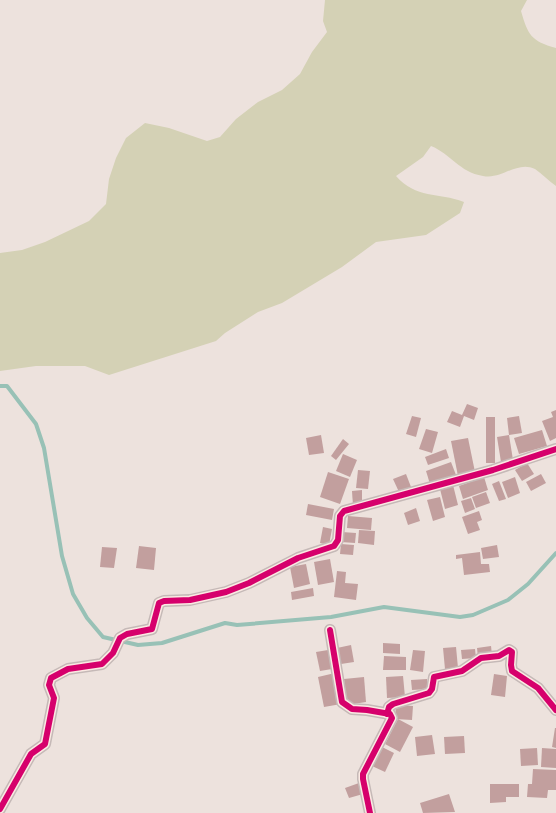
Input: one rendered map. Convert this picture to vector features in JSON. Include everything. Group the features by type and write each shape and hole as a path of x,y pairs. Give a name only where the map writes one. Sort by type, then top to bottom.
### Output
{"street":[{"path":"0,810 31,754 45,744 54,698 49,685 51,678 68,669 102,664 113,653 120,638 127,634 152,629 159,603 164,601 190,600 226,592 250,583 298,558 334,546 338,540 340,516 344,511 493,470 556,449"},
{"path":"330,630 342,702 352,710 371,710 392,716 392,721 362,776 370,813"},
{"path":"386,714 389,707 393,704 429,693 432,689 434,677 462,672 481,658 496,657 509,650 512,652 512,671 538,688 556,710"}],"shaded area":[{"path":"325,0 527,0 521,11 532,36 541,43 556,48 556,186 535,169 528,167 516,168 490,176 475,174 461,167 438,149 431,146 423,157 396,176 419,192 464,202 460,213 426,235 376,242 342,267 282,303 258,312 216,341 109,375 85,366 36,366 0,371 0,253 22,250 45,242 89,221 106,204 109,179 116,158 126,138 145,123 169,128 207,141 220,137 236,119 258,102 282,90 300,74 312,52 327,32 323,21"}],"building":[{"path":"467,404 478,408 474,420 464,416 460,427 447,422 452,411 462,415"},
{"path":"556,410 556,438 550,441 542,421 553,417 551,412"},
{"path":"412,416 421,418 416,437 406,434"},
{"path":"519,416 522,433 509,435 507,418"},
{"path":"486,417 495,417 495,463 486,463"},
{"path":"426,429 438,432 432,453 419,449"},
{"path":"542,430 547,446 519,454 514,438"},
{"path":"321,435 324,453 309,455 306,438"},
{"path":"509,435 513,460 501,462 497,437"},
{"path":"468,438 475,472 458,476 451,441"},
{"path":"343,439 349,444 336,460 331,456"},
{"path":"446,449 449,458 428,465 425,457"},
{"path":"343,454 357,460 350,477 336,471"},
{"path":"451,462 456,475 430,484 426,471"},
{"path":"527,463 534,474 522,481 515,470"},
{"path":"358,470 370,471 368,489 356,488"},
{"path":"328,472 349,479 340,504 320,497"},
{"path":"406,474 411,487 399,492 393,479"},
{"path":"541,474 546,483 531,491 526,482"},
{"path":"484,477 488,490 463,499 459,486"},
{"path":"515,477 520,493 508,498 502,482"},
{"path":"499,481 506,499 499,501 492,484"},
{"path":"453,485 458,505 445,509 440,489"},
{"path":"362,490 362,505 353,506 352,491"},
{"path":"486,492 490,503 476,508 472,497"},
{"path":"440,497 445,517 433,521 427,500"},
{"path":"471,498 475,509 465,513 461,501"},
{"path":"308,504 334,509 332,520 306,515"},
{"path":"416,508 420,521 408,525 404,513"},
{"path":"479,511 482,520 477,522 480,530 468,534 462,517"},
{"path":"348,516 372,518 371,530 347,528"},
{"path":"323,527 332,529 329,545 320,543"},
{"path":"359,530 375,531 374,545 358,543"},
{"path":"342,532 356,533 355,543 341,542"},
{"path":"341,544 354,545 353,555 340,554"},
{"path":"497,545 499,557 483,559 481,548"},
{"path":"139,546 156,548 154,570 136,568"},
{"path":"102,547 117,548 114,568 100,567"},
{"path":"480,552 481,564 489,564 490,572 464,575 462,558 456,559 456,555"},
{"path":"330,559 334,582 318,585 314,562"},
{"path":"306,564 310,584 294,588 290,567"},
{"path":"337,571 346,572 345,583 358,584 356,600 334,597"},
{"path":"313,588 314,596 292,600 291,592"},
{"path":"383,643 400,644 400,654 383,653"},
{"path":"351,645 354,662 341,664 337,648"},
{"path":"491,646 492,655 478,657 477,648"},
{"path":"456,647 458,668 445,669 443,648"},
{"path":"475,649 476,658 462,659 461,650"},
{"path":"328,650 332,669 320,671 316,652"},
{"path":"413,650 425,651 423,672 410,670"},
{"path":"384,656 406,657 406,670 383,670"},
{"path":"335,673 341,704 324,707 318,677"},
{"path":"494,674 507,676 505,697 491,695"},
{"path":"403,676 405,697 387,698 386,677"},
{"path":"364,677 366,702 347,705 344,679"},
{"path":"427,679 428,689 412,690 411,680"},
{"path":"396,705 413,706 412,720 395,719"},
{"path":"398,719 413,727 400,752 385,744"},
{"path":"556,728 556,748 552,747"},
{"path":"432,735 435,754 417,756 415,737"},
{"path":"464,736 465,753 445,754 444,737"},
{"path":"382,747 394,753 385,772 372,766"},
{"path":"537,748 538,765 521,766 520,749"},
{"path":"542,748 556,749 556,768 541,767"},
{"path":"533,769 556,770 556,790 548,790 547,798 527,797 528,784 532,784"},
{"path":"359,783 363,794 349,798 345,788"},
{"path":"490,784 519,784 519,797 506,797 506,802 490,803"},
{"path":"449,794 455,812 423,813 420,803"}],"waterway":[{"path":"0,386 7,386 36,424 44,448 62,556 73,594 87,618 103,637 138,645 162,643 225,623 237,625 331,617 384,607 460,617 473,615 508,600 528,584 556,553"}],"cycle path":[{"path":"0,809 31,754 45,744 54,698 49,685 51,678 68,669 102,664 113,653 120,638 127,634 152,629 159,603 164,601 190,600 226,592 249,583 298,558 334,546 338,540 340,516 344,511 493,470 556,449"},
{"path":"330,630 342,702 352,709 390,714 392,718 363,774 370,813"},
{"path":"387,714 389,707 393,704 429,693 432,689 434,677 462,671 481,658 499,656 509,650 512,652 512,671 538,688 556,710"}]}
